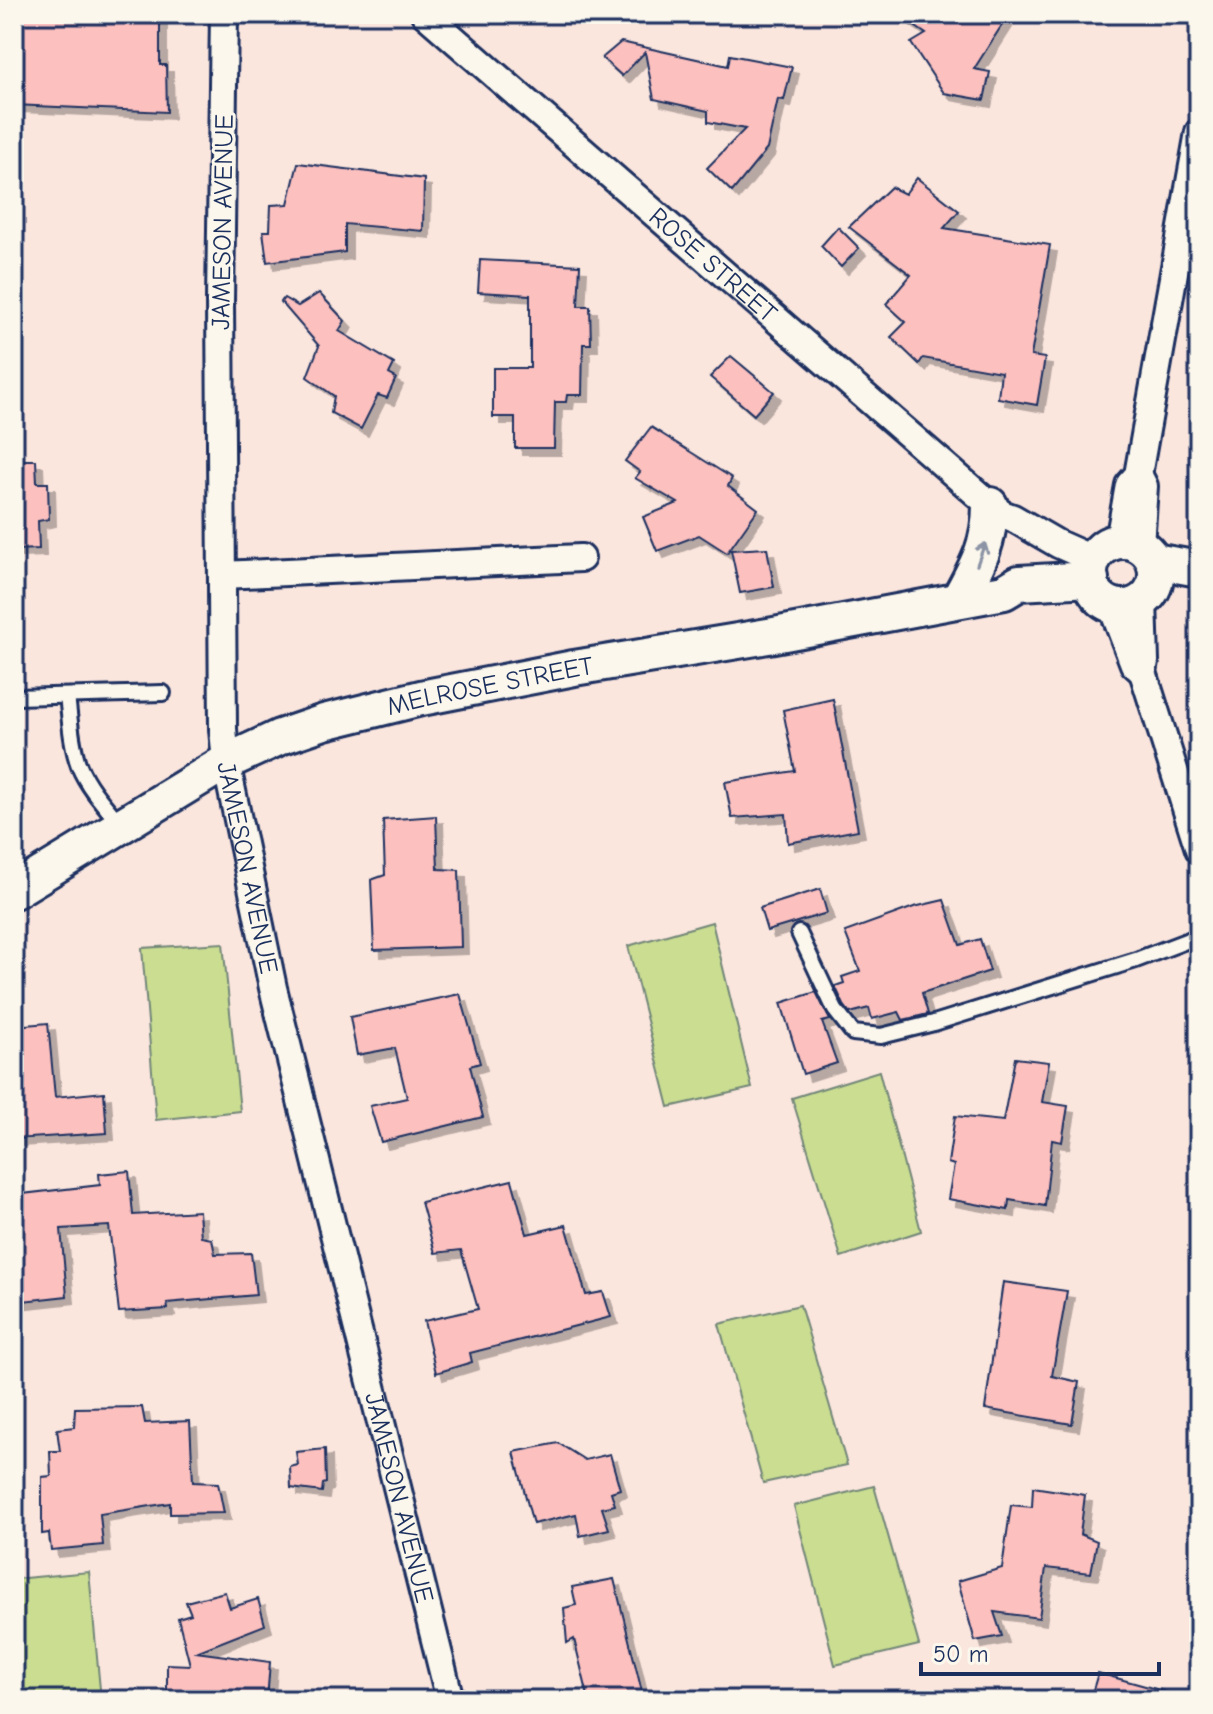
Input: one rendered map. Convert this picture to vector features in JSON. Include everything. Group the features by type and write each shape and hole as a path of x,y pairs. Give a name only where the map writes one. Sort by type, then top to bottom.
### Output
{"street":[{"name":"JAMESON AVENUE","path":"224,14 220,301 223,729 226,762 273,988 450,1700"},
{"name":"ROSE STREET","path":"425,14 996,510 1025,545 1055,563 1120,575"},
{"path":"1199,132 1138,475 1129,485 1120,575 1134,664 1143,672 1199,849"},
{"path":"959,599 977,566 996,510"},
{"path":"222,575 581,558"},
{"name":"MELROSE STREET","path":"14,891 226,762 280,737 324,722 421,698 574,668 789,632 959,599 1004,592 1025,599 1120,575 1199,569"},
{"name":"MELROSE STREET","path":"1120,575 1199,586"}],"lane":[{"path":"14,697 163,693"},
{"path":"67,696 80,768 121,825"},
{"path":"799,933 835,1010 853,1033 881,1036 934,1023 1122,964 1199,936"}],"green space":[{"path":"712,922 752,1088 669,1107 628,946"},
{"path":"223,943 240,1111 156,1120 142,948"},
{"path":"879,1071 921,1231 841,1257 792,1098"},
{"path":"800,1305 847,1465 763,1483 719,1324"},
{"path":"874,1486 919,1645 835,1665 794,1506"},
{"path":"89,1572 101,1700 14,1700 14,1579"}],"building":[{"path":"14,14 160,14 160,65 166,65 167,112 14,105"},
{"path":"897,14 1009,14 974,69 990,72 984,100 944,93 911,43 926,34"},
{"path":"621,42 728,66 730,55 792,67 784,100 778,99 767,149 732,192 707,168 745,129 708,122 708,111 654,99 645,52 622,76 602,58"},
{"path":"298,163 424,179 423,231 345,224 345,252 267,262 263,231 270,231 271,205 288,204"},
{"path":"917,178 959,211 944,228 1050,245 1031,356 1045,358 1037,405 998,398 1001,372 923,358 919,364 891,337 906,322 886,304 911,275 849,227 891,187 905,194"},
{"path":"838,227 859,248 841,267 821,246"},
{"path":"480,260 580,265 578,306 590,306 591,344 583,344 582,395 567,395 566,402 555,402 554,448 515,448 515,417 493,417 493,368 530,368 530,295 478,292"},
{"path":"319,293 345,321 339,331 394,364 389,374 396,378 387,398 378,395 361,429 331,413 334,396 307,377 319,346 281,302 284,298 298,306"},
{"path":"731,356 774,392 754,415 710,377"},
{"path":"651,427 732,478 728,486 758,509 727,553 699,535 657,551 643,517 678,503 635,478 640,472 625,461"},
{"path":"14,460 36,460 37,483 48,483 49,519 38,521 39,549 14,550"},
{"path":"767,548 774,587 740,593 731,550"},
{"path":"833,699 858,830 788,843 786,814 732,818 725,782 795,771 783,710"},
{"path":"436,816 438,869 459,870 461,947 374,950 371,880 385,875 383,820"},
{"path":"820,889 827,913 767,931 760,908"},
{"path":"944,900 960,945 980,939 990,971 922,993 928,1014 903,1020 899,1012 872,1019 869,1008 850,1013 835,986 844,983 842,977 860,971 845,932 914,907"},
{"path":"816,992 830,1020 822,1022 837,1063 803,1074 781,1003"},
{"path":"460,994 480,1063 470,1066 483,1117 381,1142 370,1106 407,1098 395,1048 357,1055 350,1017"},
{"path":"48,1023 55,1097 104,1092 107,1133 14,1139 14,1026"},
{"path":"1015,1058 1049,1062 1042,1102 1068,1106 1062,1142 1052,1140 1045,1206 1009,1200 1008,1210 948,1199 954,1165 948,1163 955,1116 1003,1121"},
{"path":"129,1171 133,1215 199,1211 201,1237 212,1239 215,1254 251,1253 256,1295 167,1303 168,1309 119,1312 109,1226 61,1229 67,1296 14,1302 14,1195 100,1185 99,1174"},
{"path":"512,1180 527,1234 566,1225 586,1295 603,1292 611,1317 470,1353 472,1362 436,1373 424,1321 478,1309 461,1250 435,1253 421,1202"},
{"path":"1003,1282 1067,1291 1052,1376 1079,1382 1072,1424 985,1409"},
{"path":"142,1407 145,1423 190,1421 193,1482 218,1483 224,1513 170,1514 170,1503 100,1514 103,1545 51,1550 49,1533 42,1534 42,1477 51,1476 50,1451 60,1451 57,1429 74,1427 75,1408"},
{"path":"558,1443 585,1460 610,1454 620,1489 611,1492 615,1505 602,1508 609,1529 580,1536 576,1514 533,1524 514,1452"},
{"path":"325,1449 326,1483 322,1492 291,1488 290,1467 298,1465 296,1452"},
{"path":"1033,1487 1085,1495 1080,1534 1097,1541 1091,1573 1046,1568 1039,1618 994,1612 1002,1636 975,1641 958,1581 1002,1568 1011,1505 1032,1507"},
{"path":"614,1579 644,1700 589,1700 574,1639 567,1643 564,1608 576,1605 572,1587"},
{"path":"225,1592 230,1608 258,1599 265,1625 196,1652 270,1662 267,1700 167,1700 167,1664 190,1665 178,1618 191,1614 186,1602"},
{"path":"1098,1673 1167,1692 1166,1700 1090,1700"}]}
